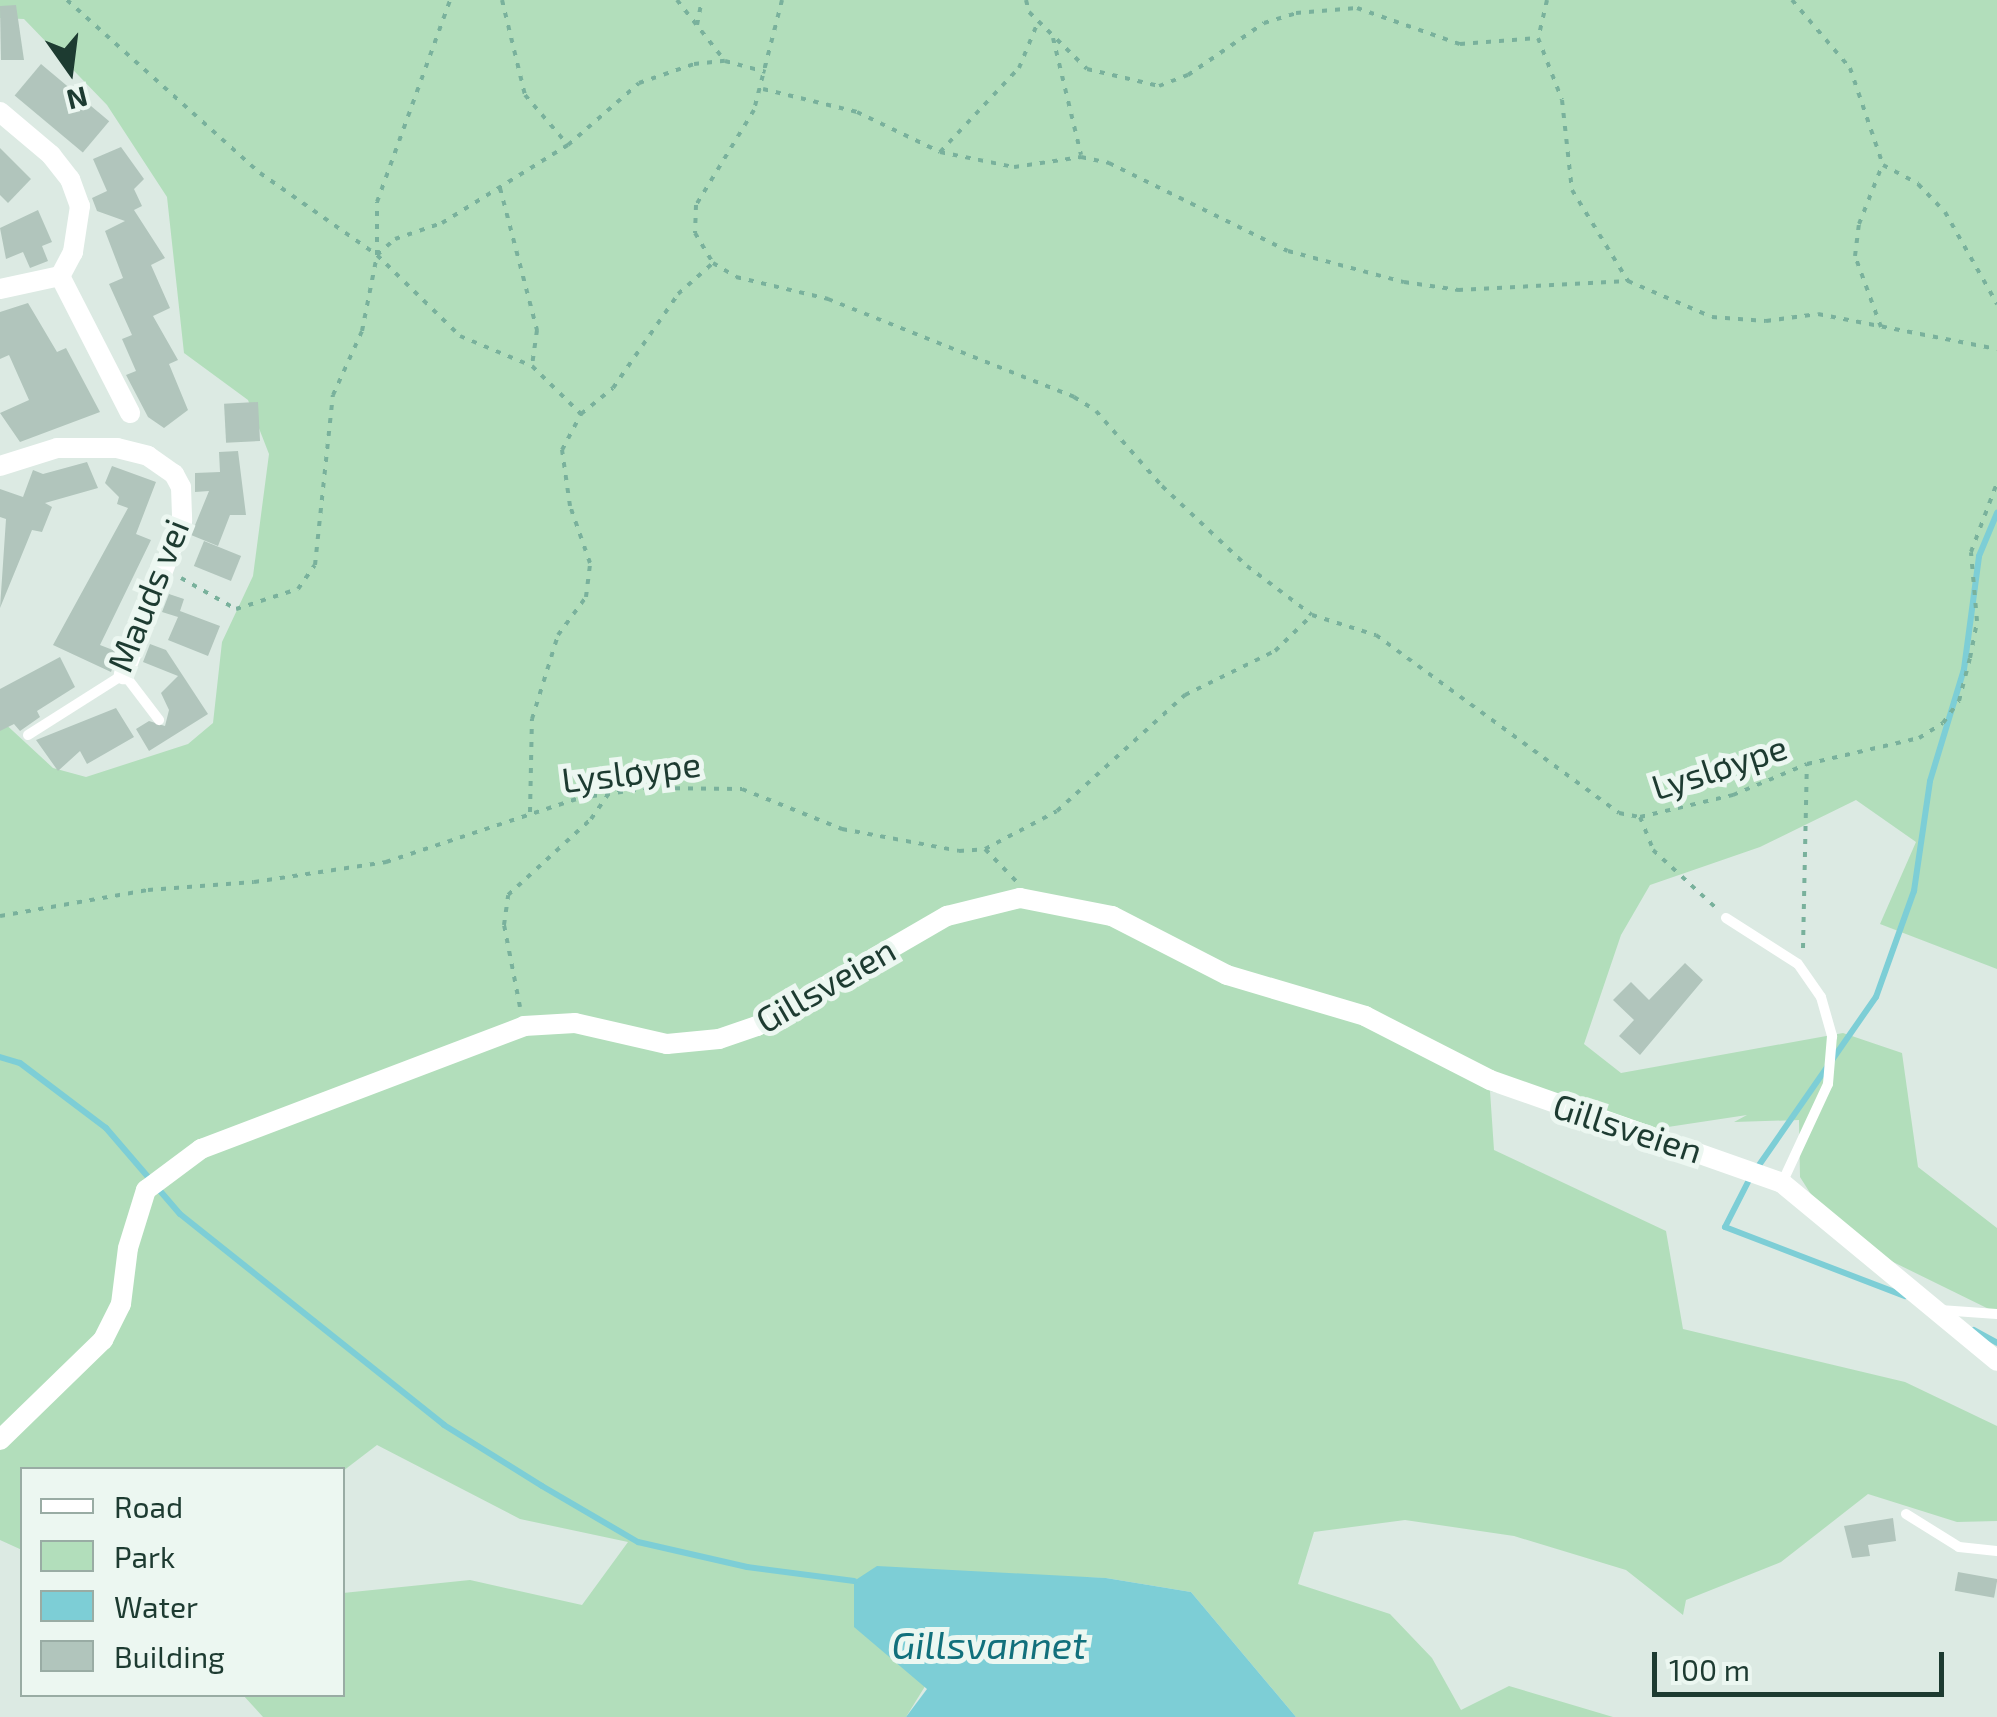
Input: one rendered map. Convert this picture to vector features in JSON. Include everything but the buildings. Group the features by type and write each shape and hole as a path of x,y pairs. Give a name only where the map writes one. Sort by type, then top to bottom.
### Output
{"street":[{"path":"0,112 38,142 78,192 78,235 60,276"},
{"path":"0,289 60,276"},
{"path":"60,276 130,412"},
{"name":"Mauds vei","path":"0,466 78,447 117,448 164,464 181,487 182,504 164,568 124,674"},
{"name":"Gillsveien","path":"0,1440 110,1330 121,1304 135,1221 146,1190 167,1170 269,1120 524,1026 574,1023 667,1044 719,1040 757,1026 947,916 1020,898 1112,916 1226,974 1365,1016 1490,1080 1782,1183 1997,1361"}],"lane":[{"path":"124,674 159,720"},
{"name":"Mauds vei","path":"28,736 124,674"},
{"path":"1726,918 1798,964 1826,1009 1835,1060 1782,1183"},
{"path":"1939,1310 1997,1314"},
{"path":"1906,1514 1959,1547 1997,1551"}],"path":[{"path":"68,0 260,173 377,255 460,336 532,366 580,414"},
{"path":"164,568 236,609 298,589 315,565 332,395 362,331 377,255 377,202 450,0"},
{"path":"502,0 526,95 568,145"},
{"path":"676,0 725,62"},
{"path":"696,28 702,0"},
{"path":"530,812 532,719 558,634 586,597 590,563 570,506 562,450 580,414 614,388 678,294 713,263 695,233 696,205 763,88 782,0"},
{"path":"1026,0 1052,38 1087,69 1159,86 1188,76 1264,22 1296,13 1358,8 1460,44 1538,38"},
{"path":"1548,0 1538,38 1562,100 1572,190 1628,281"},
{"path":"1792,0 1850,68 1882,165 1860,224 1856,256 1881,327"},
{"path":"940,152 1019,68 1038,22"},
{"path":"1052,38 1081,157"},
{"path":"377,255 395,239 442,223 568,145 639,83 694,64 725,62 767,72"},
{"path":"763,88 857,112 940,152 1014,167 1081,157 1109,162 1288,252 1404,282 1458,290 1628,281 1712,317 1766,321 1818,314 1997,349"},
{"path":"1882,165 1918,184 1945,212 1997,304"},
{"path":"500,188 537,330 532,366"},
{"name":"Lysløype","path":"713,263 736,277 846,306 1074,396 1096,411 1216,541 1312,615 1376,635 1620,813 1640,817 1734,795 1807,764 1919,738 1952,712 1977,621 1974,539 1997,483"},
{"path":"1020,898 1015,879 984,849 1057,812 1185,695 1275,651 1312,615"},
{"path":"1798,964 1808,932 1807,764"},
{"name":"Lysløype","path":"0,916 148,890 386,862 530,812 610,792 721,785 842,829 944,848 984,849"},
{"path":"524,1026 504,926 508,895 592,819 610,792"},
{"path":"1640,817 1653,850 1726,918"}],"green space":[{"path":"0,0 1997,0 1997,969 1880,924 1916,842 1856,800 1760,847 1650,885 1621,935 1584,1044 1621,1073 1843,1033 1902,1053 1918,1167 1997,1228 1997,1313 1836,1234 1800,1177 1799,1120 1734,1122 1747,1115 1648,1130 1490,1091 1494,1150 1666,1231 1683,1329 1905,1382 1997,1426 1997,1521 1957,1522 1868,1494 1781,1562 1686,1600 1683,1615 1626,1570 1514,1536 1405,1520 1314,1532 1298,1584 1390,1614 1432,1658 1461,1710 1509,1686 1613,1717 1296,1717 1191,1592 1106,1578 994,1575 906,1717 263,1717 245,1697 345,1697 345,1593 470,1580 582,1605 628,1542 520,1519 377,1445 345,1469 20,1467 20,1549 0,1540 0,719 53,768 86,777 188,744 213,723 222,642 253,576 269,454 248,400 184,353 167,197 107,105 24,19 0,18"}],"water":[{"name":"Gillsvannet","path":"877,1566 1106,1578 1191,1592 1296,1717 906,1717 927,1689 854,1627 854,1581"}],"waterway":[{"path":"1757,1168 1876,997 1914,891 1930,781 1964,669 1979,556 1997,513"},
{"path":"0,1057 20,1063 106,1128 180,1214 444,1425 542,1486 638,1542 747,1567 854,1581"},
{"path":"1750,1178 1725,1227 1905,1296"},
{"path":"1974,1330 1997,1343"}]}
